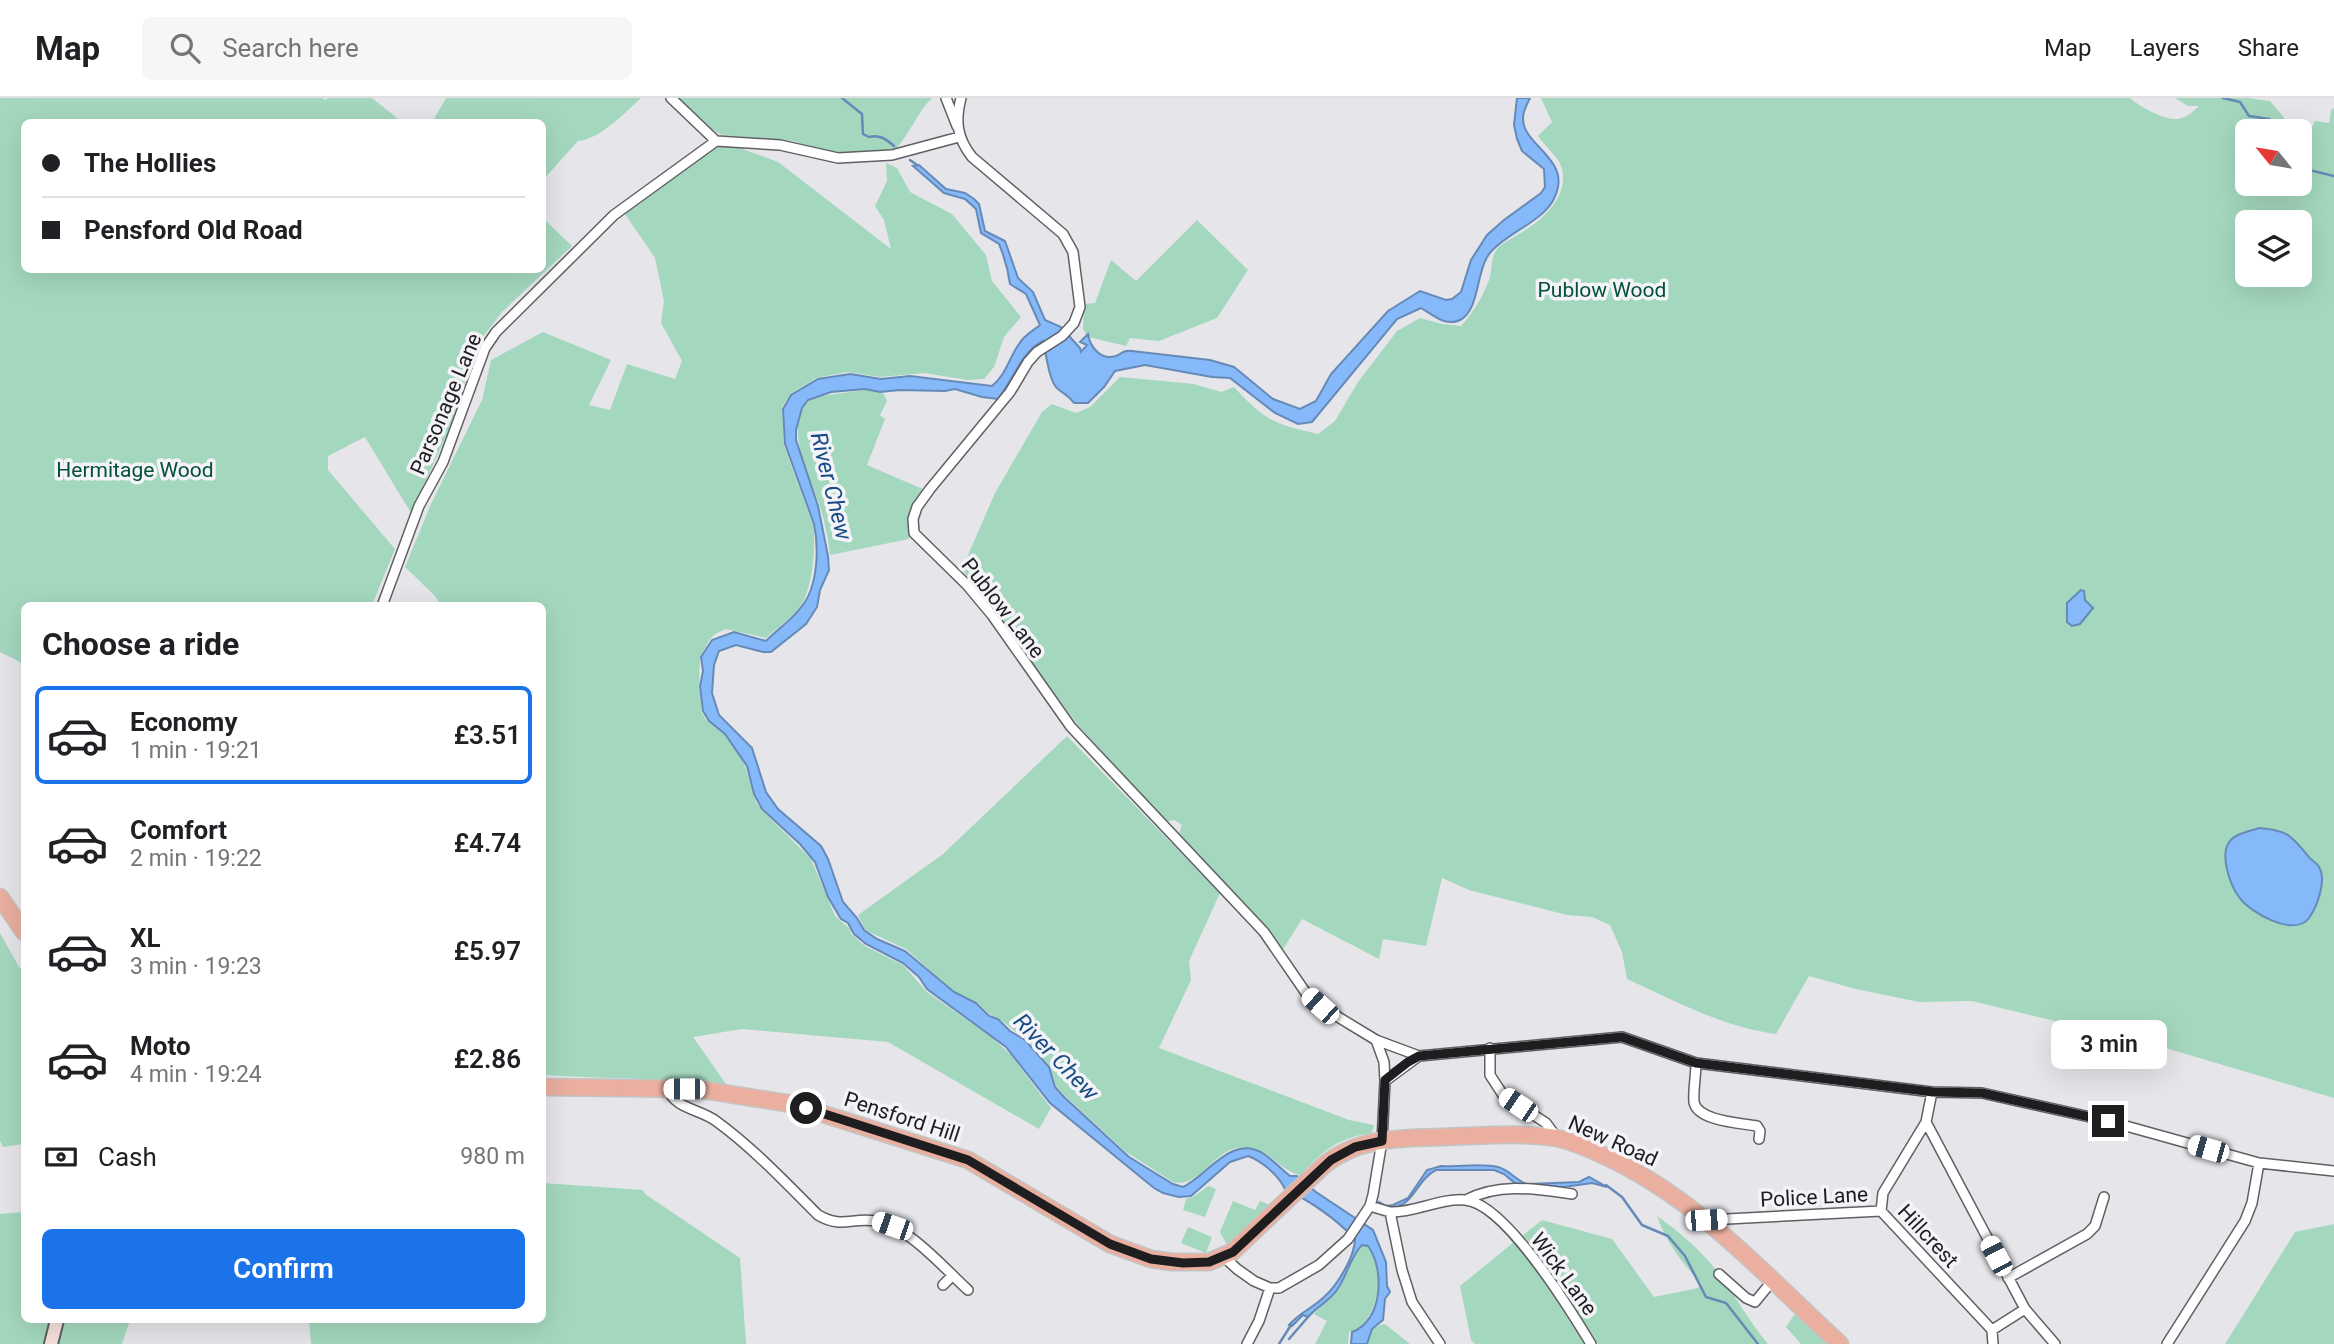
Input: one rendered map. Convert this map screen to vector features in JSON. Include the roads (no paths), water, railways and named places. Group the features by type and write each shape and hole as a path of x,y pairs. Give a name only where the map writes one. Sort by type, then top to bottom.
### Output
{"highway":[{"path":"0,897 21,928"},
{"name":"Pensford Hill","path":"546,1087 715,1091 792,1104 945,1152 991,1172 1097,1237 1142,1256 1160,1261 1194,1263 1224,1257"},
{"name":"New Road","path":"1224,1257 1241,1246 1331,1160 1347,1150 1382,1141 1447,1137 1557,1138 1583,1146 1640,1173 1674,1195 1773,1280 1840,1344"}],"main road":[{"path":"51,1344 56,1323"}],"street":[{"path":"671,98 716,141 780,145 838,158 865,158 912,151 959,137"},
{"path":"946,98 957,126"},
{"name":"Publow Lane","path":"961,98 957,126 959,137 972,157 1063,234 1073,252 1080,307 1074,323 1037,352 1010,391 917,507 913,519 914,533 968,585 1071,727 1264,932 1306,993 1320,1006 1376,1040"},
{"name":"Parsonage Lane","path":"383,602 419,506 443,462 485,348 496,332 614,215 716,141"},
{"path":"1385,1080 1419,1056 1622,1037 1696,1063 1933,1092 1982,1093 2108,1121 2259,1163 2334,1171"},
{"path":"1376,1040 1419,1056"},
{"path":"1224,1257 1237,1269 1270,1288 1279,1288 1320,1265 1348,1239 1370,1206 1382,1141 1384,1062 1376,1040"},
{"path":"1490,1048 1490,1075 1503,1095 1546,1123 1557,1138"},
{"path":"1696,1063 1695,1104 1699,1112 1757,1126 1760,1131 1759,1139"},
{"path":"668,1089 675,1102 714,1119 748,1147 818,1214 841,1224 877,1221 892,1226 910,1237 968,1290"},
{"name":"Hillcrest","path":"1933,1092 1926,1122 1883,1193 1881,1211 1992,1330"},
{"name":"Hillcrest","path":"1926,1122 2025,1309 2055,1344"},
{"path":"2167,1344 2245,1221 2252,1203 2259,1163"},
{"path":"1370,1206 1400,1212 1447,1201 1466,1200 1483,1192 1511,1188 1572,1194"},
{"path":"2008,1278 2087,1234 2095,1226 2104,1197"},
{"name":"Wick Lane","path":"1466,1200 1496,1217 1533,1255 1591,1344"},
{"name":"Police Lane","path":"1706,1220 1881,1211"},
{"path":"1390,1212 1402,1270 1412,1302 1440,1344"},
{"path":"1719,1274 1746,1298 1755,1302 1773,1280"},
{"path":"943,1285 953,1276"},
{"path":"1247,1344 1259,1321 1270,1288"},
{"path":"1993,1344 1992,1330 2025,1309"}],"water":[{"path":"1517,98 1530,98 1524,113 1524,127 1555,167 1558,187 1554,199 1539,216 1490,253 1482,269 1475,299 1466,315 1460,320 1450,322 1421,308 1397,319 1312,422 1298,424 1275,413 1230,378 1145,365 1115,371 1088,403 1074,403 1052,381 1043,341 1028,353 998,399 955,389 880,392 865,389 831,392 808,400 802,408 796,440 818,506 828,556 829,570 820,590 817,607 806,624 771,652 736,645 719,651 714,665 712,693 719,715 752,748 766,792 778,809 821,846 843,902 864,930 905,951 954,992 976,1003 989,1016 998,1019 1010,1031 1025,1040 1049,1067 1055,1087 1064,1097 1129,1157 1173,1184 1183,1187 1231,1152 1252,1149 1264,1154 1290,1176 1297,1176 1373,1230 1386,1262 1387,1286 1390,1292 1385,1299 1383,1320 1372,1329 1367,1344 1351,1344 1352,1332 1370,1317 1378,1294 1377,1268 1368,1246 1362,1245 1358,1250 1340,1285 1330,1297 1308,1317 1303,1315 1292,1326 1289,1325 1320,1301 1334,1286 1349,1262 1355,1239 1322,1211 1285,1189 1269,1169 1248,1156 1230,1162 1191,1196 1179,1197 1154,1188 1050,1103 1006,1047 927,989 919,977 903,963 866,944 854,934 828,897 815,862 800,844 762,809 754,794 747,766 725,734 709,721 703,711 701,657 712,640 734,632 766,641 798,611 811,588 817,555 814,524 785,444 783,409 791,395 818,379 850,374 881,379 910,376 992,386 1001,377 1021,341 1040,325 1026,294 1010,284 999,244 981,233 976,209 965,199 944,193 913,166 919,165 946,189 965,193 979,204 985,231 1005,241 1018,278 1033,292 1045,320 1061,327 1081,352 1087,345 1080,342 1088,334 1091,344 1101,355 1111,357 1129,351 1210,360 1234,367 1273,399 1300,409 1316,401 1331,374 1388,311 1420,291 1446,300 1461,292 1471,260 1487,235 1541,193 1545,187 1544,169 1522,151 1517,139 1514,125"},
{"path":"2081,590 2084,591 2085,600 2093,608 2080,624 2072,626 2067,622 2067,603"},
{"path":"2259,828 2288,835 2319,867 2322,879 2318,900 2309,918 2302,923 2283,924 2262,916 2244,903 2232,885 2227,869 2227,847 2236,836"},
{"path":"1441,1166 1498,1167 1527,1184 1579,1182 1589,1177 1607,1187 1592,1183 1564,1187 1517,1185 1504,1174 1494,1170 1436,1170 1428,1175 1406,1202 1399,1206 1386,1206 1408,1198 1427,1170"}],"waterway":[{"path":"842,98 862,114 863,134 882,138 894,146"},
{"path":"2223,98 2240,102 2249,116 2269,119"},
{"path":"910,160 917,165"},
{"path":"2312,171 2334,176"},
{"path":"1606,1185 1622,1197 1642,1225 1668,1236 1685,1256 1706,1297 1726,1303 1758,1344"},
{"name":"River Chew","path":"1289,1339 1308,1317"},
{"name":"River Chew","path":"1279,1344 1291,1325"}],"park label":[{"name":"Publow Wood","path":"1602,290"},
{"name":"Hermitage Wood","path":"135,470"}]}
